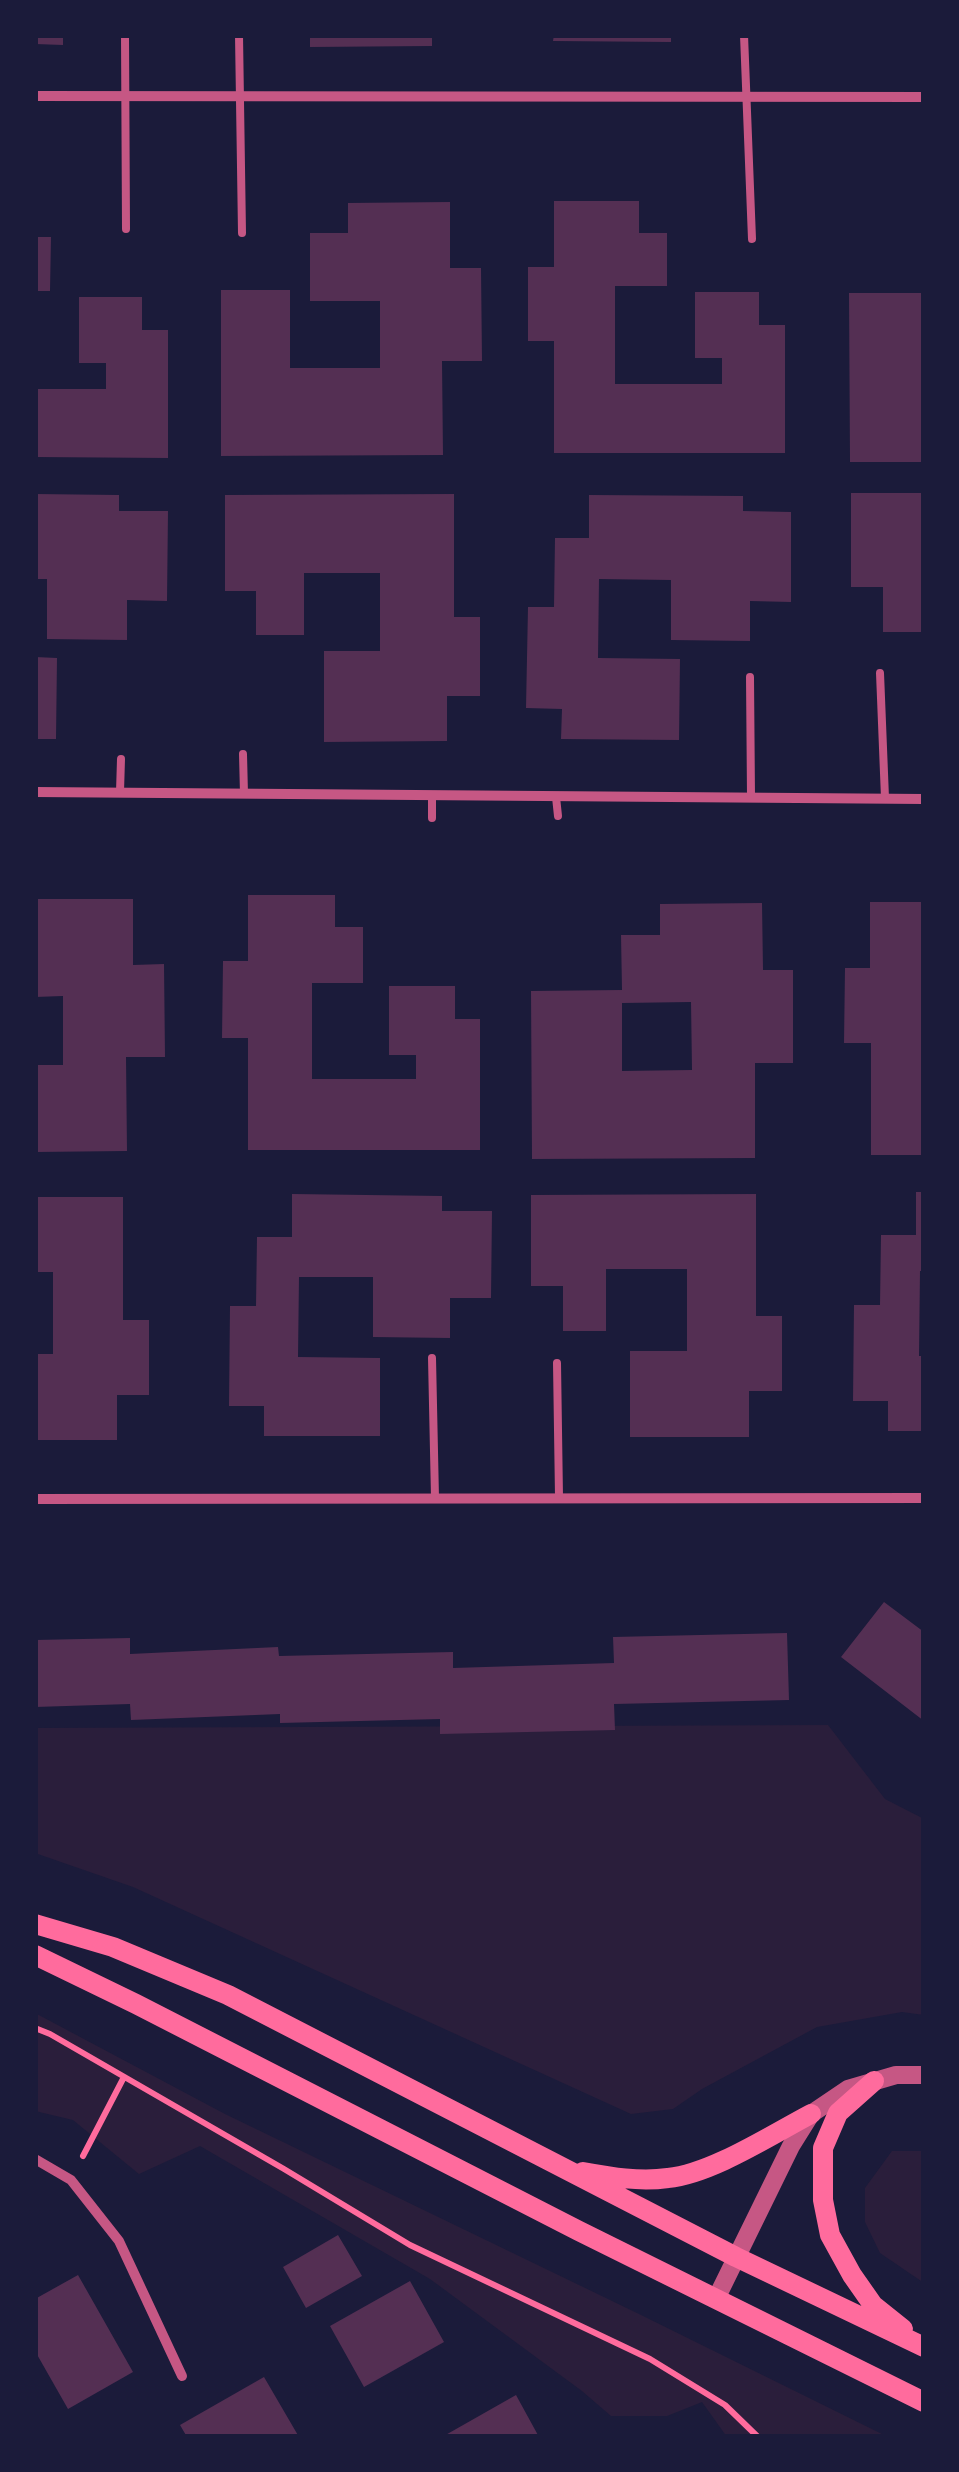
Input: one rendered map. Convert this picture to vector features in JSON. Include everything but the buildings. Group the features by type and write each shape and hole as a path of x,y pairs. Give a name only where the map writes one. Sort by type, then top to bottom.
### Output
{"main road":[{"path":"35,1924 113,1947 228,1995 736,2257 924,2347"},
{"path":"35,1956 924,2402"},
{"path":"874,2081 838,2113 823,2148 823,2200 830,2235 852,2274 873,2304 924,2347"},
{"path":"564,2169 628,2180 672,2178 711,2166 810,2114"}],"street":[{"path":"35,96 924,97"},
{"path":"35,792 924,798"},
{"path":"35,1499 924,1498"},
{"path":"716,2299 790,2146 810,2114 848,2089 896,2075 924,2075"},
{"path":"35,2159 71,2180 119,2242 182,2376"}],"lane":[{"path":"125,35 126,229"},
{"path":"239,35 242,234"},
{"path":"744,35 752,239"},
{"path":"880,672 885,798"},
{"path":"750,677 750,798"},
{"path":"243,754 244,795"},
{"path":"120,792 121,759"},
{"path":"432,796 432,818"},
{"path":"556,797 558,816"},
{"path":"432,1358 435,1498"},
{"path":"557,1363 560,1497"}],"path":[{"path":"35,2028 410,2245 650,2359 724,2405 758,2437"},
{"path":"71,2180 124,2077"}],"shaded area":[{"path":"828,1725 885,1799 924,1819 924,2015 902,2012 817,2027 702,2089 673,2109 631,2114 133,1887 35,1853 35,1728"},
{"path":"35,2013 225,2114 888,2437 727,2437 702,2402 667,2416 611,2416 430,2279 200,2146 139,2174 73,2120 35,2111"},
{"path":"892,2151 924,2151 924,2283 880,2253 865,2222 865,2188"}]}
